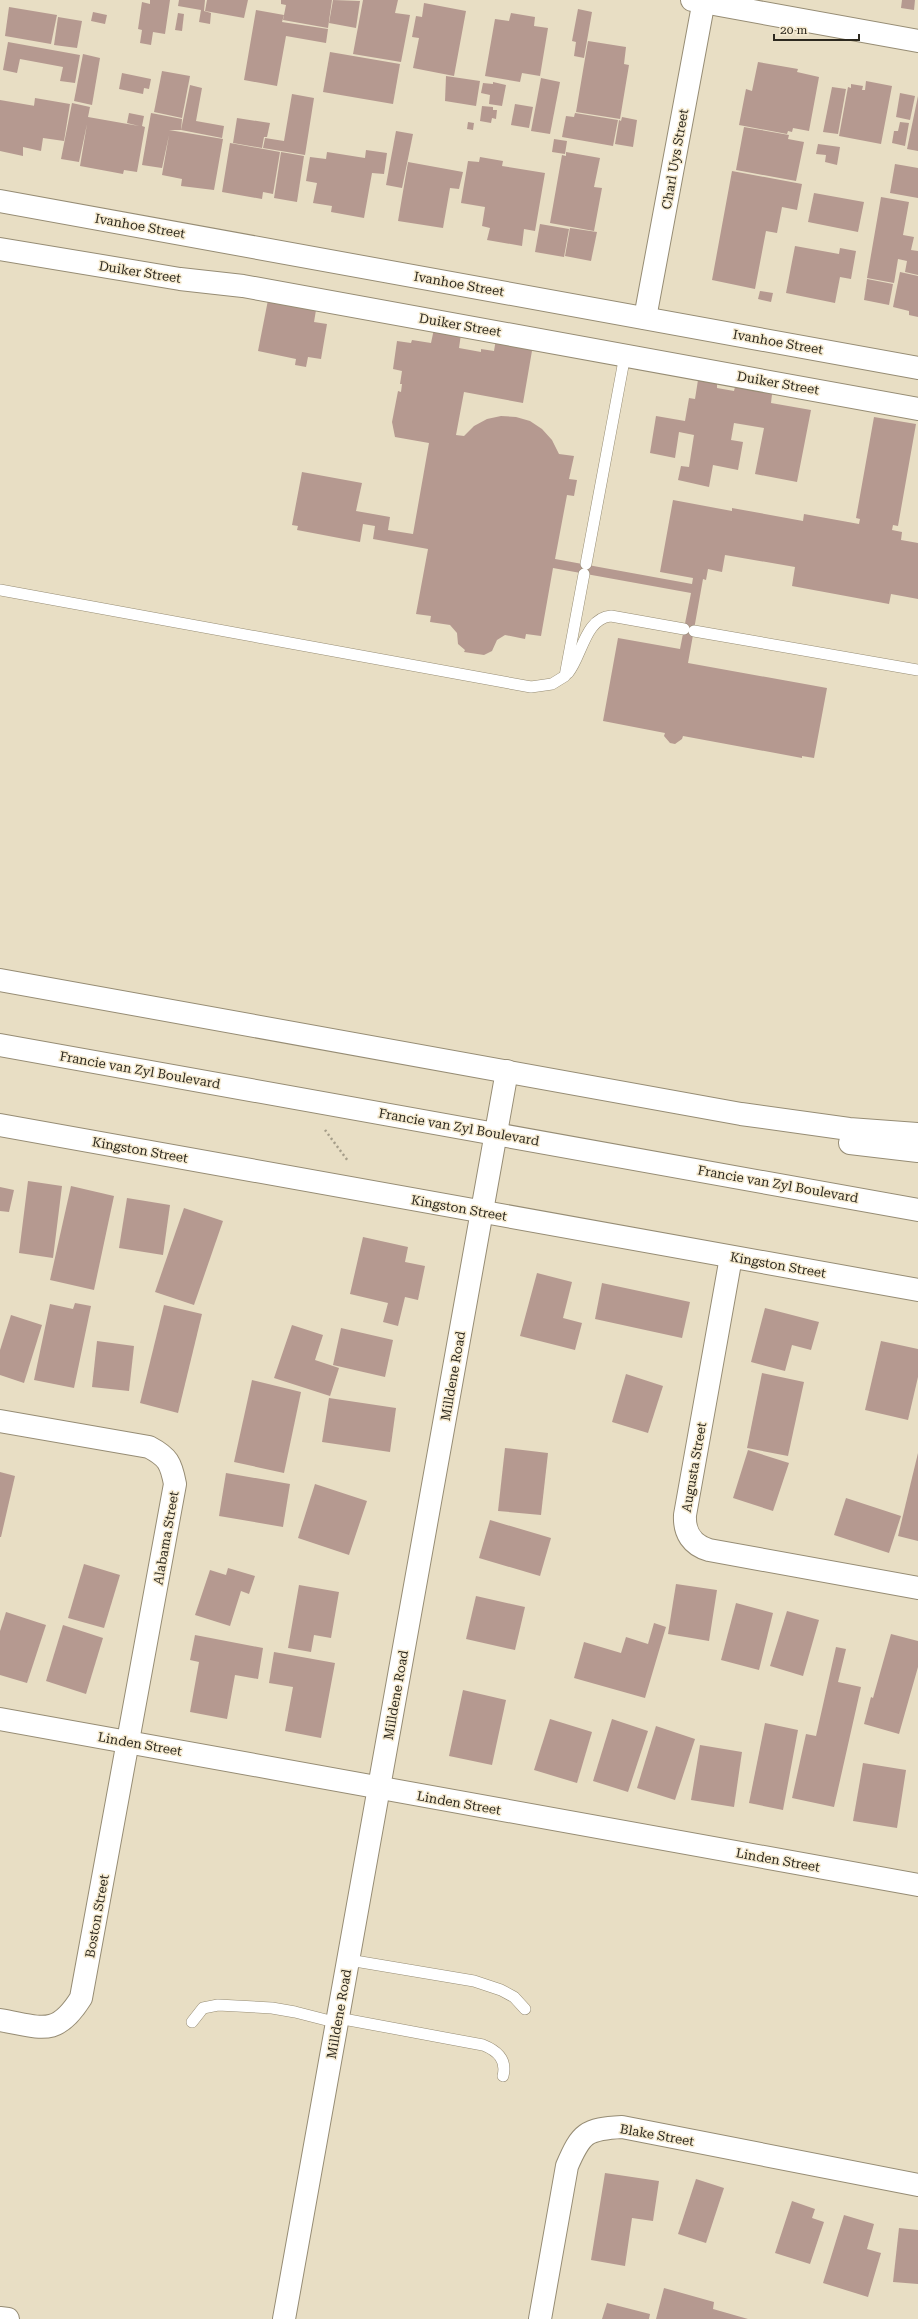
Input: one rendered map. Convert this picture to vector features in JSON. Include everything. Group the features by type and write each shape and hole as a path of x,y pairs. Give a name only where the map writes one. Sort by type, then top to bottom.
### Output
{"street":[{"path":"700,1 918,41"},
{"name":"Charl Uys Street","path":"645,318 700,1"},
{"name":"Ivanhoe Street","path":"0,201 918,368"},
{"name":"Duiker Street","path":"0,249 180,279 243,286 918,409"},
{"path":"0,980 741,1114 849,1129 918,1134"},
{"name":"Francie van Zyl Boulevard","path":"0,1045 918,1210"},
{"name":"Milldene Road","path":"284,2319 507,1071"},
{"path":"741,1114 848,1143 918,1151"},
{"name":"Kingston Street","path":"0,1124 918,1290"},
{"name":"Augusta Street","path":"732,1257 685,1515 686,1530 689,1537 701,1548 709,1550 918,1588"},
{"name":"Alabama Street","path":"0,1421 149,1447 164,1455 172,1468 175,1484 129,1741"},
{"name":"Linden Street","path":"0,1719 129,1741 379,1789 918,1885"},
{"name":"Boston Street","path":"0,2020 39,2027 57,2025 70,2016 81,1998 129,1741"},
{"name":"Blake Street","path":"540,2319 567,2166 575,2147 586,2134 600,2128 622,2127 918,2185"},
{"path":"0,2318 8,2319"}],"lane":[{"path":"565,676 625,355"},
{"path":"0,590 531,687 552,684 565,676 573,668 593,624 604,616 918,670"},
{"path":"349,1960 474,1981 501,1990 514,1997 525,2009"},
{"path":"192,2022 203,2008 218,2005 287,2011 484,2045 493,2049 503,2060 503,2076"}],"path":[{"path":"324,1128 349,1162"}],"building":[{"path":"150,0 170,0 165,34 153,32 151,45 140,43 142,30 138,29 142,2 150,4"},
{"path":"179,0 205,0 204,11 211,13 210,24 199,22 201,10 178,6"},
{"path":"207,0 248,0 244,18 205,11"},
{"path":"281,0 332,0 328,28 283,20 286,5 281,4"},
{"path":"333,0 360,1 356,28 329,23"},
{"path":"363,0 398,0 395,13 410,15 401,62 353,54"},
{"path":"902,0 915,0 914,10 901,8"},
{"path":"424,3 466,11 454,76 413,68 419,38 412,37 416,16 422,17"},
{"path":"9,7 57,15 51,44 5,36"},
{"path":"578,9 592,12 584,58 574,56 576,42 572,41"},
{"path":"256,10 284,15 282,22 328,29 326,43 286,36 277,86 244,80"},
{"path":"93,12 107,15 105,24 91,21"},
{"path":"178,13 184,14 182,31 175,30"},
{"path":"511,13 535,17 534,26 548,28 540,76 522,73 520,82 485,76 495,19 509,21"},
{"path":"58,17 82,21 77,48 54,45"},
{"path":"588,41 626,47 624,64 629,65 620,119 576,112"},
{"path":"8,42 80,55 75,83 60,81 63,67 20,59 17,73 3,70"},
{"path":"330,52 400,64 393,104 323,92"},
{"path":"83,54 100,58 92,105 74,101"},
{"path":"758,62 798,69 797,72 819,77 809,131 793,128 792,132 788,131 787,134 739,125 746,89 752,91"},
{"path":"162,71 190,76 182,118 154,112"},
{"path":"122,73 151,79 149,89 144,88 143,94 119,89"},
{"path":"446,76 480,81 476,106 445,101"},
{"path":"541,78 560,82 550,134 531,131"},
{"path":"866,81 892,86 881,144 839,136 848,87 851,88 851,84 863,86 862,90 865,90"},
{"path":"493,82 506,85 502,106 489,104 490,95 481,93 483,83 493,84"},
{"path":"190,85 202,88 196,121 224,126 222,138 181,130"},
{"path":"832,87 846,89 838,134 823,132"},
{"path":"900,93 915,96 910,120 896,117"},
{"path":"292,94 314,98 305,155 263,148 265,138 284,141"},
{"path":"918,96 918,151 907,149"},
{"path":"35,98 70,104 64,141 43,138 41,151 23,147 23,156 0,151 0,100 34,106"},
{"path":"72,103 90,107 88,117 139,126 127,123 129,113 144,116 142,126 145,127 137,172 124,170 123,174 80,166 87,124 79,162 61,159"},
{"path":"515,104 533,107 529,128 511,125"},
{"path":"482,106 493,107 493,110 497,110 496,119 492,118 491,123 480,121"},
{"path":"151,113 182,119 181,130 169,130 223,139 214,190 181,186 182,179 162,175 169,135 162,168 142,165"},
{"path":"575,113 618,120 613,146 562,137 566,116 574,117"},
{"path":"622,117 637,120 633,147 615,144 619,120 621,121"},
{"path":"237,118 270,123 267,137 264,137 262,148 233,143"},
{"path":"468,122 474,123 473,130 467,129"},
{"path":"900,122 909,123 905,146 892,143 894,131 898,131"},
{"path":"744,127 789,135 788,139 804,142 796,181 736,170"},
{"path":"396,131 413,134 402,188 386,185"},
{"path":"554,139 567,141 565,154 552,152"},
{"path":"230,143 280,152 273,194 263,192 262,199 222,192"},
{"path":"818,144 840,147 837,165 825,162 826,155 816,154"},
{"path":"366,150 387,153 384,174 372,173 364,218 331,212 332,206 313,203 317,183 306,181 310,157 326,159 327,152 365,158"},
{"path":"281,152 304,156 297,202 274,198"},
{"path":"566,152 600,158 594,187 602,188 594,231 550,223 562,155 566,156"},
{"path":"480,157 503,161 502,166 545,173 535,231 524,229 522,246 487,240 490,228 482,226 485,207 461,203 468,161 479,162"},
{"path":"408,162 463,172 459,189 450,188 443,228 398,221"},
{"path":"895,164 918,168 918,198 890,193"},
{"path":"732,171 802,184 797,210 782,207 777,233 766,231 755,289 712,280"},
{"path":"814,193 864,202 858,232 808,222"},
{"path":"881,197 909,202 903,235 914,237 911,250 918,251 918,275 905,272 907,261 898,259 894,283 867,278"},
{"path":"540,224 569,229 564,257 535,252"},
{"path":"570,228 597,232 591,261 565,256"},
{"path":"795,246 839,254 840,248 856,251 851,279 840,277 835,303 786,293"},
{"path":"900,272 918,276 918,317 909,315 909,311 893,307"},
{"path":"867,279 893,284 889,305 864,300"},
{"path":"760,291 773,293 771,302 758,299"},
{"path":"268,300 316,310 314,322 327,324 321,359 308,357 306,367 295,365 296,359 258,351"},
{"path":"434,329 461,334 459,348 481,352 481,349 494,351 496,339 533,345 523,403 464,392 456,435 464,436 474,426 487,419 501,416 516,417 530,421 542,429 552,440 559,454 574,456 569,479 577,480 574,496 567,495 555,559 692,584 693,578 660,572 673,500 732,511 732,508 803,521 804,514 859,524 860,519 856,518 874,417 916,424 898,526 893,525 892,530 902,532 901,540 918,543 918,599 891,594 889,604 792,586 795,567 725,555 722,572 708,569 706,580 703,579 688,663 827,688 814,758 802,756 802,758 683,736 682,739 675,744 670,743 664,736 665,733 603,721 618,638 680,649 691,593 553,568 541,636 526,634 525,639 505,635 497,640 492,651 484,655 464,652 465,650 458,644 457,633 450,625 430,622 431,616 416,614 428,549 373,539 375,526 363,524 360,542 297,530 298,526 292,525 302,472 362,483 356,511 390,517 388,530 413,534 429,443 395,437 392,422 398,391 401,392 402,384 400,384 402,371 393,369 397,341 411,343 412,340 431,343"},
{"path":"698,380 717,384 717,388 734,391 735,387 772,394 771,403 811,410 797,482 755,474 764,428 734,423 731,440 743,442 738,470 713,465 709,487 678,480 681,466 689,467 694,435 679,432 675,458 650,453 656,416 685,421 689,398 695,399"},
{"path":"28,1181 62,1186 53,1258 19,1253"},
{"path":"71,1186 114,1196 94,1290 50,1280"},
{"path":"0,1187 14,1190 9,1212 0,1211"},
{"path":"127,1198 170,1205 163,1255 119,1248"},
{"path":"184,1208 223,1221 194,1305 155,1292"},
{"path":"363,1237 408,1247 405,1262 425,1266 418,1300 405,1297 398,1326 383,1322 388,1303 350,1294"},
{"path":"537,1273 572,1282 563,1318 582,1323 575,1350 520,1336"},
{"path":"602,1283 690,1302 682,1338 595,1319"},
{"path":"75,1303 91,1306 74,1388 34,1380 50,1304 73,1309"},
{"path":"164,1305 202,1314 178,1413 140,1403"},
{"path":"765,1308 819,1322 811,1350 792,1345 785,1371 751,1362"},
{"path":"11,1315 42,1325 24,1383 0,1375 0,1350"},
{"path":"292,1325 323,1335 315,1360 339,1368 330,1396 274,1378"},
{"path":"341,1328 393,1340 385,1377 333,1365"},
{"path":"97,1341 134,1346 129,1391 92,1387"},
{"path":"881,1341 918,1349 918,1377 908,1420 865,1410"},
{"path":"762,1373 804,1382 788,1456 747,1448"},
{"path":"626,1374 663,1386 648,1433 612,1422"},
{"path":"252,1380 301,1392 284,1473 234,1462"},
{"path":"329,1398 396,1408 390,1452 322,1442"},
{"path":"505,1448 548,1453 541,1515 498,1511"},
{"path":"748,1450 789,1463 773,1511 733,1498"},
{"path":"918,1453 918,1541 898,1536"},
{"path":"0,1472 15,1476 1,1537 0,1537"},
{"path":"226,1473 290,1484 283,1527 219,1516"},
{"path":"315,1484 367,1501 349,1555 298,1538"},
{"path":"846,1498 901,1516 889,1553 834,1535"},
{"path":"490,1520 551,1538 540,1576 479,1558"},
{"path":"84,1564 120,1575 104,1628 68,1618"},
{"path":"228,1568 255,1576 249,1594 241,1591 230,1626 195,1615 210,1570 226,1575"},
{"path":"676,1584 717,1590 709,1641 668,1634"},
{"path":"299,1585 339,1592 331,1638 314,1635 311,1652 288,1648"},
{"path":"476,1596 525,1607 515,1650 466,1639"},
{"path":"736,1603 773,1613 759,1670 721,1660"},
{"path":"787,1611 819,1620 803,1676 770,1666"},
{"path":"6,1612 46,1625 27,1683 0,1675 0,1631"},
{"path":"654,1623 666,1627 645,1698 574,1678 584,1642 621,1653 626,1637 648,1644"},
{"path":"63,1625 103,1638 86,1694 46,1681"},
{"path":"891,1634 918,1641 918,1667 899,1734 864,1724"},
{"path":"195,1635 263,1648 258,1679 235,1675 227,1719 190,1712 199,1662 190,1660"},
{"path":"836,1647 846,1649 838,1682 861,1687 834,1807 792,1798 806,1734 816,1736"},
{"path":"274,1652 335,1663 321,1738 285,1731 293,1687 269,1683"},
{"path":"463,1690 506,1700 492,1765 449,1756"},
{"path":"550,1719 592,1732 577,1783 534,1770"},
{"path":"612,1719 648,1731 628,1792 593,1781"},
{"path":"765,1723 798,1730 783,1810 749,1803"},
{"path":"656,1726 695,1739 675,1800 637,1788"},
{"path":"700,1745 742,1752 734,1807 691,1800"},
{"path":"863,1763 906,1770 897,1828 853,1821"},
{"path":"605,2173 659,2181 653,2221 632,2218 625,2266 591,2260"},
{"path":"696,2179 724,2188 706,2243 678,2234"},
{"path":"792,2201 815,2209 812,2218 824,2222 810,2264 775,2253"},
{"path":"844,2215 874,2224 867,2249 881,2253 868,2297 823,2283"},
{"path":"899,2228 918,2230 918,2284 893,2282"},
{"path":"664,2288 714,2302 713,2309 748,2319 656,2319"},
{"path":"607,2303 650,2314 649,2319 602,2319"}]}
